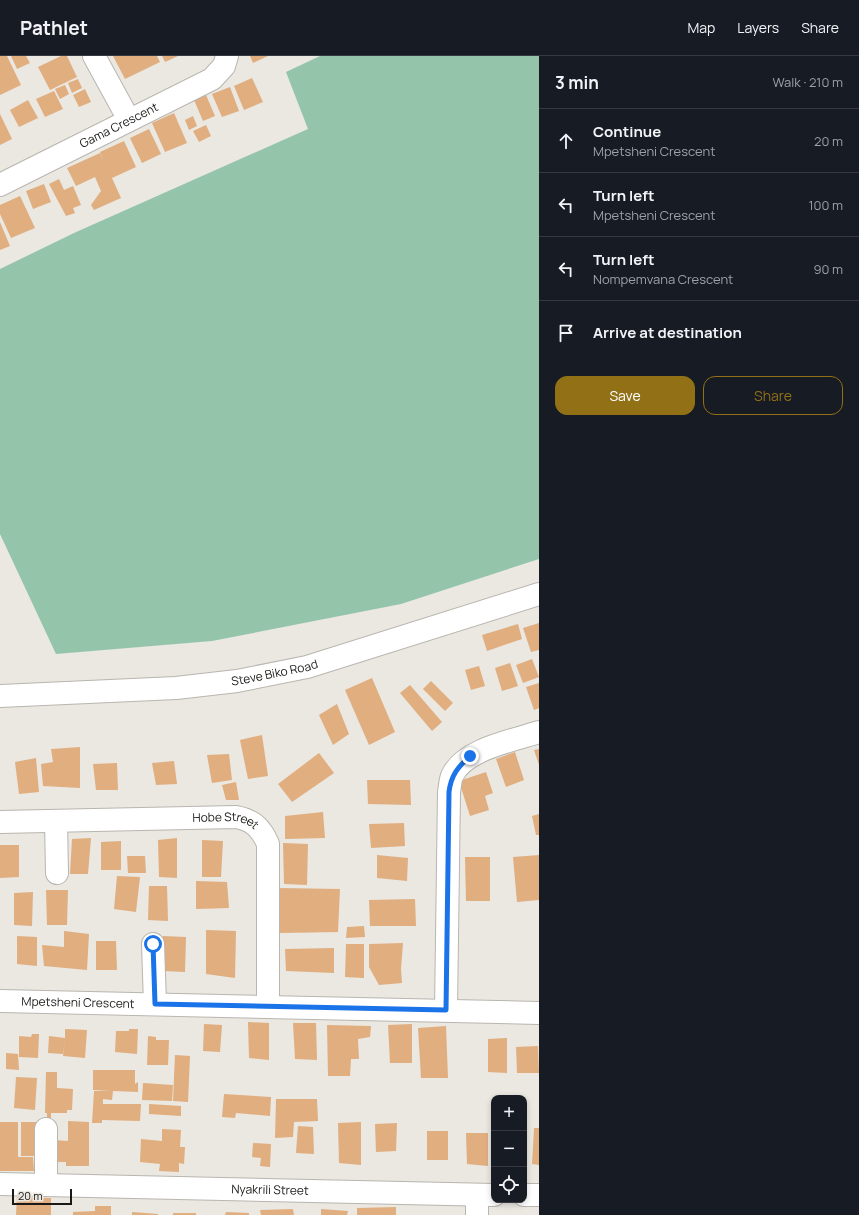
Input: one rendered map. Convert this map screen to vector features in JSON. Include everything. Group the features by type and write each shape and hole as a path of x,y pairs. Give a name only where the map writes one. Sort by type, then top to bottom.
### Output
{"street":[{"path":"94,56 129,120"},
{"name":"Gama Crescent","path":"0,185 212,78 224,66 227,56"},
{"name":"Steve Biko Road","path":"0,696 176,688 237,681 307,667 539,594"},
{"path":"446,1010 449,792 452,777 458,767 475,753 539,732"},
{"name":"Hobe Street","path":"0,822 236,818 246,820 257,825 268,844 268,1007"},
{"path":"56,822 57,873"},
{"path":"153,944 155,1004"},
{"name":"Mpetsheni Crescent","path":"0,1002 539,1013"},
{"path":"46,1128 46,1185"},
{"name":"Nyakrili Street","path":"0,1184 483,1201"},
{"path":"527,1195 539,1195"}],"green space":[{"path":"320,56 539,56 539,559 401,604 212,641 56,654 0,534 0,269 74,233 308,129 286,72"}],"building":[{"path":"0,56 7,56 21,85 0,95"},
{"path":"11,56 26,56 30,63 17,69"},
{"path":"61,56 67,56 77,77 50,90 38,67"},
{"path":"113,56 157,56 160,62 125,79"},
{"path":"162,56 178,56 165,62"},
{"path":"250,56 268,56 253,63"},
{"path":"252,78 263,102 244,110 234,86"},
{"path":"78,79 82,88 72,93 68,83"},
{"path":"65,85 69,94 60,99 55,89"},
{"path":"230,87 239,111 222,117 212,94"},
{"path":"203,88 215,116 203,121 191,93"},
{"path":"85,89 91,102 79,107 73,95"},
{"path":"54,91 63,109 45,117 36,99"},
{"path":"28,100 38,118 19,127 10,110"},
{"path":"174,113 187,143 165,152 152,123"},
{"path":"0,114 12,139 0,145"},
{"path":"193,116 197,126 189,130 185,120"},
{"path":"206,125 211,136 199,142 193,131"},
{"path":"149,129 161,154 142,163 130,138"},
{"path":"124,141 136,167 112,178 121,198 94,210 91,205 101,191 95,177 76,186 67,168 100,153 104,162 100,152"},
{"path":"59,179 64,190 73,186 81,205 73,208 75,213 66,216 49,184"},
{"path":"44,184 51,202 33,209 26,191"},
{"path":"20,196 35,228 11,238 0,214 0,205"},
{"path":"0,222 10,246 0,250"},
{"path":"539,623 539,650 531,652 523,628"},
{"path":"518,624 522,639 487,651 482,635"},
{"path":"532,659 539,677 523,683 516,665"},
{"path":"510,663 518,686 502,691 495,668"},
{"path":"479,666 485,686 471,690 465,670"},
{"path":"372,678 395,732 369,745 345,690"},
{"path":"431,681 453,703 445,711 423,689"},
{"path":"539,683 539,708 534,710 526,687"},
{"path":"410,685 442,722 432,731 400,693"},
{"path":"337,704 349,734 333,745 319,715"},
{"path":"262,735 268,776 248,779 240,740"},
{"path":"80,747 80,788 43,786 41,764 53,762 51,749"},
{"path":"539,749 539,765 534,750"},
{"path":"515,752 524,780 506,787 496,759"},
{"path":"319,753 334,773 292,802 278,784"},
{"path":"229,754 232,780 212,783 207,755"},
{"path":"36,758 39,792 19,794 15,762"},
{"path":"174,761 177,784 156,785 152,763"},
{"path":"117,763 118,790 96,790 93,764"},
{"path":"486,772 493,793 485,796 489,810 470,816 459,781"},
{"path":"367,780 410,780 411,805 368,804"},
{"path":"236,782 239,800 226,800 222,785"},
{"path":"323,812 325,838 285,839 285,816"},
{"path":"539,814 539,835 536,835 532,816"},
{"path":"404,823 405,846 371,848 369,824"},
{"path":"91,838 88,874 70,874 72,839"},
{"path":"177,838 177,878 159,877 158,840"},
{"path":"202,840 223,841 221,877 202,877"},
{"path":"121,841 121,870 101,870 101,842"},
{"path":"283,843 308,844 307,885 284,884"},
{"path":"0,845 19,845 19,877 0,878"},
{"path":"377,855 408,858 407,881 377,878"},
{"path":"539,855 539,900 517,902 513,857"},
{"path":"127,856 145,856 146,873 128,873"},
{"path":"465,857 490,857 490,901 466,901"},
{"path":"117,876 140,877 136,912 114,909"},
{"path":"196,881 227,882 229,908 196,909"},
{"path":"149,886 167,886 168,921 148,920"},
{"path":"278,888 340,889 338,932 280,933"},
{"path":"46,890 68,890 67,925 47,925"},
{"path":"33,892 32,926 14,925 14,893"},
{"path":"415,899 416,926 370,926 369,900"},
{"path":"364,926 365,937 346,938 347,927"},
{"path":"206,930 236,931 235,978 206,974"},
{"path":"64,931 89,934 87,970 44,966 42,945 64,947"},
{"path":"17,936 37,937 37,966 17,964"},
{"path":"163,936 186,937 185,972 163,971"},
{"path":"96,941 116,941 117,970 96,970"},
{"path":"403,943 401,969 402,983 379,985 369,967 369,944"},
{"path":"346,944 364,944 364,978 345,977"},
{"path":"334,948 334,973 286,971 285,949"},
{"path":"248,1022 269,1023 269,1060 249,1058"},
{"path":"293,1023 316,1023 317,1060 295,1059"},
{"path":"204,1024 222,1025 220,1052 203,1051"},
{"path":"412,1024 412,1063 390,1063 388,1025"},
{"path":"327,1025 371,1026 370,1037 358,1039 359,1059 351,1059 350,1076 328,1076"},
{"path":"446,1026 448,1078 421,1078 418,1028"},
{"path":"65,1029 87,1030 85,1058 63,1056 65,1040 63,1054 48,1053 49,1036 65,1038"},
{"path":"129,1029 138,1029 137,1054 115,1052 116,1031 129,1031"},
{"path":"32,1034 39,1034 38,1058 19,1057 19,1036 31,1037"},
{"path":"148,1036 156,1037 156,1040 169,1040 168,1065 147,1065"},
{"path":"507,1038 507,1073 488,1072 488,1039"},
{"path":"538,1046 539,1073 517,1073 516,1047"},
{"path":"6,1053 18,1054 19,1070 6,1069"},
{"path":"175,1055 190,1056 188,1102 173,1101"},
{"path":"93,1070 135,1070 135,1084 138,1082 138,1092 113,1091 112,1100 103,1099 103,1104 141,1104 140,1121 102,1120 102,1123 92,1123 94,1091 110,1091 93,1090"},
{"path":"46,1072 57,1072 57,1088 73,1089 72,1110 67,1110 67,1113 51,1113 51,1119 47,1119 47,1113 45,1113"},
{"path":"16,1077 37,1078 35,1110 14,1108"},
{"path":"143,1083 173,1085 172,1101 142,1100"},
{"path":"224,1094 271,1097 270,1116 236,1113 235,1118 222,1117"},
{"path":"276,1099 317,1099 318,1121 294,1122 293,1137 275,1138"},
{"path":"149,1104 181,1106 181,1116 149,1114"},
{"path":"68,1121 89,1122 89,1166 66,1166 66,1162 53,1162 54,1140 68,1141"},
{"path":"0,1122 18,1122 18,1157 0,1157"},
{"path":"21,1122 38,1122 39,1156 21,1156"},
{"path":"361,1122 361,1165 339,1163 338,1123"},
{"path":"397,1123 396,1151 376,1152 375,1124"},
{"path":"298,1126 313,1127 314,1154 296,1153"},
{"path":"534,1128 539,1128 539,1165 532,1164"},
{"path":"162,1129 181,1130 180,1147 185,1147 184,1164 179,1163 179,1172 159,1171 160,1164 140,1162 141,1139 162,1141"},
{"path":"427,1131 448,1131 448,1160 427,1160"},
{"path":"466,1133 488,1133 488,1166 467,1164"},
{"path":"253,1143 271,1144 270,1167 260,1166 261,1158 252,1157"},
{"path":"0,1157 33,1157 34,1171 0,1171"},
{"path":"17,1197 51,1198 51,1215 16,1215"},
{"path":"95,1206 111,1206 111,1215 73,1215 73,1212 95,1211"},
{"path":"396,1207 396,1215 357,1215 357,1208"},
{"path":"293,1209 294,1215 261,1215 260,1210"},
{"path":"321,1209 348,1211 347,1215 321,1215"},
{"path":"132,1212 158,1214 158,1215 132,1215"},
{"path":"226,1212 249,1213 249,1215 225,1215"},
{"path":"173,1213 196,1213 196,1215 173,1215"}],"route":[{"path":"153,944 155,1004 446,1010 450,781 458,767 470,756"}]}
